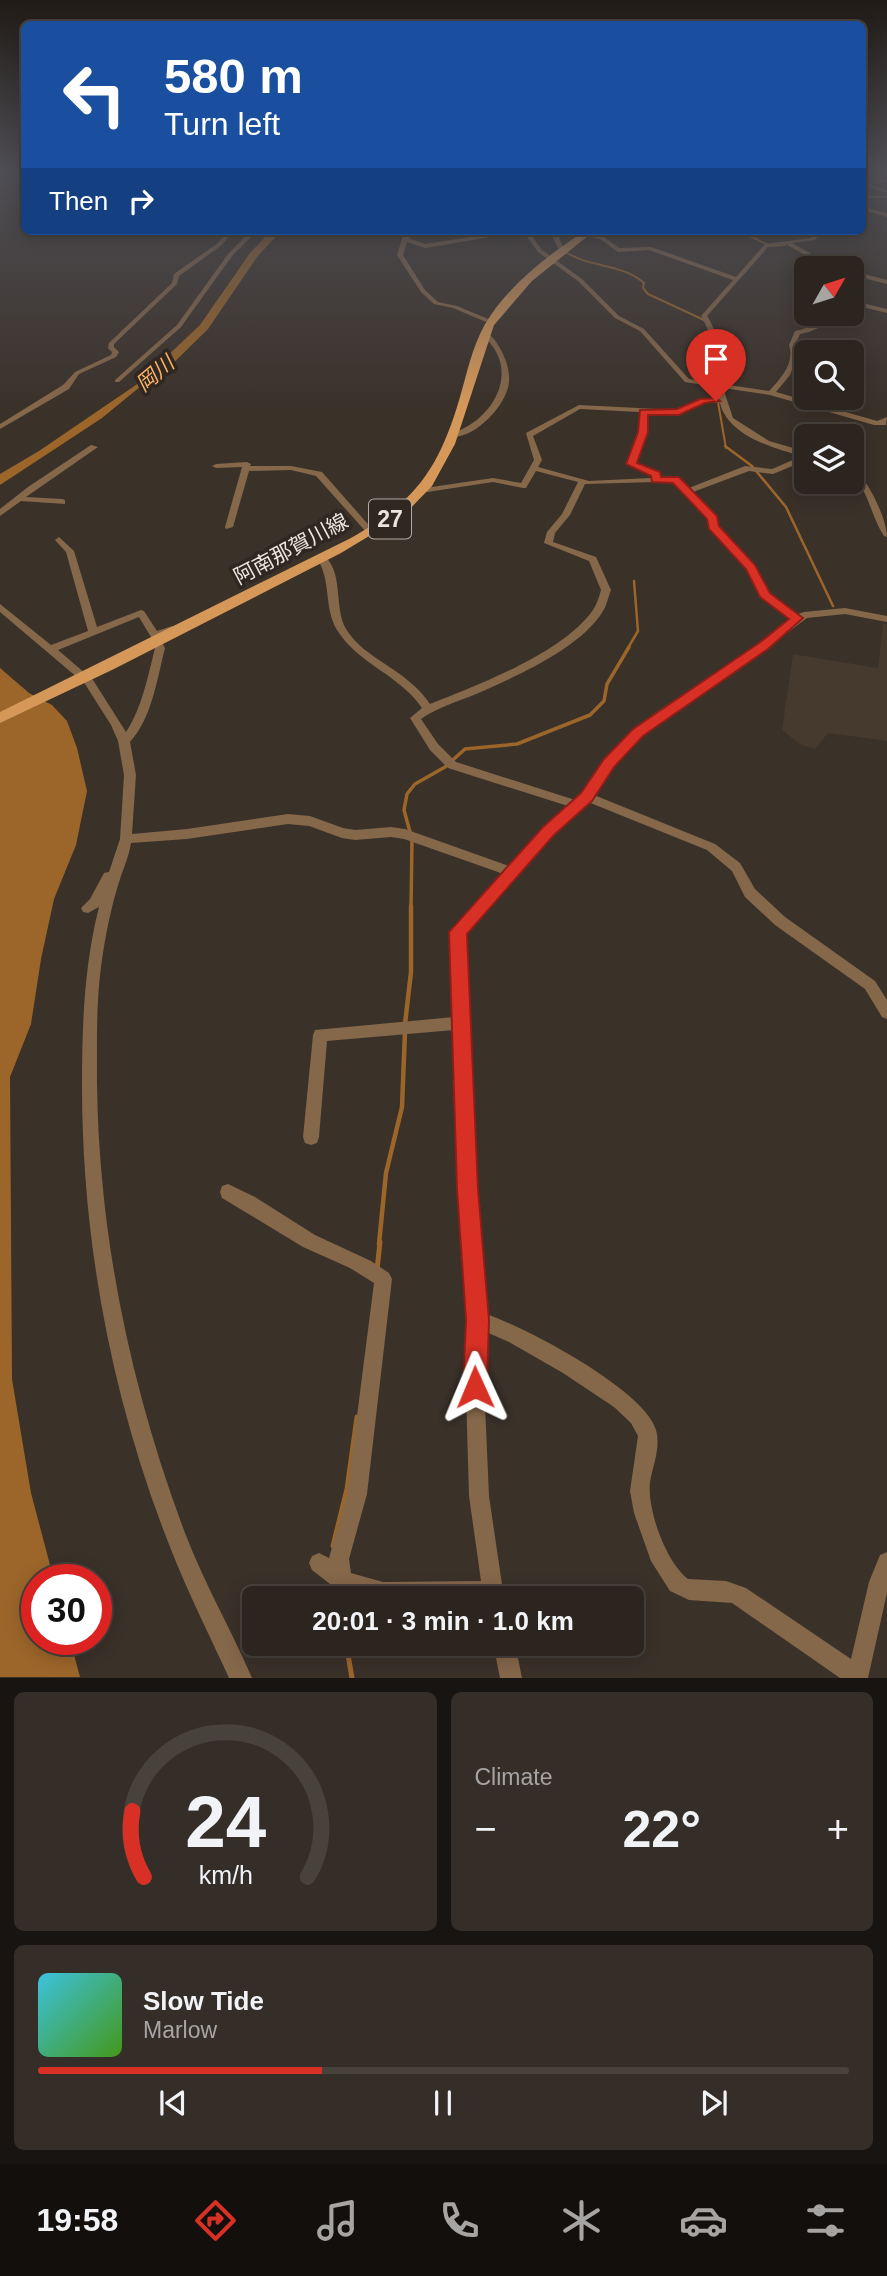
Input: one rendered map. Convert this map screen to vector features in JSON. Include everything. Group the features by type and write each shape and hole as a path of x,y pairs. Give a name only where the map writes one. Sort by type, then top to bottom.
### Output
{"main road":[{"name":"阿南那賀川線","path":"0,718 157,643 370,531 397,514 421,491 456,435 484,334 491,321 503,305 563,251"}],"street":[{"path":"0,427 66,387 77,373 114,356 116,352 111,348 111,344 175,283 176,275 210,251"},
{"path":"117,381 179,326 234,251"},
{"path":"401,251 423,291 440,305 455,307 491,321"},
{"path":"552,251 617,317 642,330 687,381 771,393 877,423 883,423 887,419"},
{"path":"658,251 737,279"},
{"path":"762,251 704,316 711,323 713,340 723,364 716,385 719,401 730,420 758,440 794,452"},
{"path":"864,276 887,282"},
{"path":"771,393 788,375 795,354 792,345 797,332 807,331 831,320 845,320 862,305 887,311"},
{"path":"456,435 470,429 482,419 504,390 502,359 489,337 484,334"},
{"path":"421,491 493,480 523,486 538,455 529,435 570,411 583,407 679,412 703,401 719,401"},
{"path":"643,412 643,432 631,464 656,475 655,480"},
{"path":"0,513 94,447"},
{"path":"687,491 748,468 773,472 794,462"},
{"path":"216,466 247,464 229,527"},
{"path":"246,469 291,468 319,474 370,531"},
{"path":"534,468 582,482 676,479 713,518 713,526 751,568 765,595 797,618"},
{"path":"864,480 873,514 887,534"},
{"path":"582,482 566,514 551,532 548,543 593,559 606,590 600,608 545,657 484,688 428,709 415,718 434,747 452,765 582,801 711,847 736,867 750,893 780,921 870,985 887,1012"},
{"path":"22,499 62,502"},
{"path":"59,540 70,551 93,631"},
{"path":"321,557 329,567 339,627 358,646 408,684 428,709"},
{"path":"0,607 86,678 98,693 124,741 130,775 125,853 112,882 93,975 91,1131 98,1237 114,1335 143,1440 175,1535 241,1678"},
{"path":"493,1586 480,1496 474,1359 478,1320 467,1189 458,932 548,831 582,801 609,763 638,732 763,646 797,618 827,611 887,618"},
{"path":"51,649 141,614 155,635 184,624 192,625"},
{"path":"124,741 131,736 139,715 160,648 157,643"},
{"path":"126,839 187,834 289,819 310,821 355,835 391,832 405,834 502,868 509,873"},
{"path":"88,908 96,903 126,839"},
{"path":"312,1137 320,1035 462,1023"},
{"path":"229,1192 247,1200 310,1242 356,1261 383,1279 357,1493 339,1559 342,1581"},
{"path":"478,1320 493,1323 565,1364 601,1387 640,1418 646,1428 647,1444 640,1492 652,1535 674,1582 683,1590 733,1593 857,1677 879,1582 887,1562"},
{"path":"319,1563 329,1574 361,1586"},
{"path":"507,1656 511,1678"}],"shaded area":[{"path":"883,624 887,624 887,741 828,733 815,749 800,744 782,730 793,654 878,668"}],"water":[{"path":"174,359 102,418 0,485 0,474 39,451"},
{"path":"0,668 29,693 52,705 67,721 77,748 87,791 76,845 54,899 31,1024 10,1077 12,1379 31,1493 50,1564 21,1564 21,1655 74,1655 80,1677 0,1677"}],"waterway":[{"name":"岡川","path":"149,380 204,327 257,251"},
{"path":"565,251 625,272 644,283 643,288 648,294 704,320"},
{"path":"709,329 720,367 715,385 726,447"},
{"path":"726,447 752,466 786,507 833,606"},
{"path":"628,648 638,631 634,581"},
{"path":"410,832 404,810 407,794 415,784 445,767 465,749 517,744 590,715 604,701 607,684 629,647"},
{"path":"411,908 412,840"},
{"path":"405,1024 411,972 411,908"},
{"path":"379,1244 386,1173 402,1107 405,1032"},
{"path":"377,1270 380,1242"},
{"path":"333,1546 347,1489 357,1417"},
{"path":"348,1656 352,1678"}],"route":[{"path":"475,1387 474,1359 478,1320 467,1189 458,932 548,831 586,797 609,763 638,732 763,646 797,618 765,595 751,568 713,526 713,518 676,479 655,480 656,475 631,464 643,432 643,412 679,412 697,402 716,401"}]}
